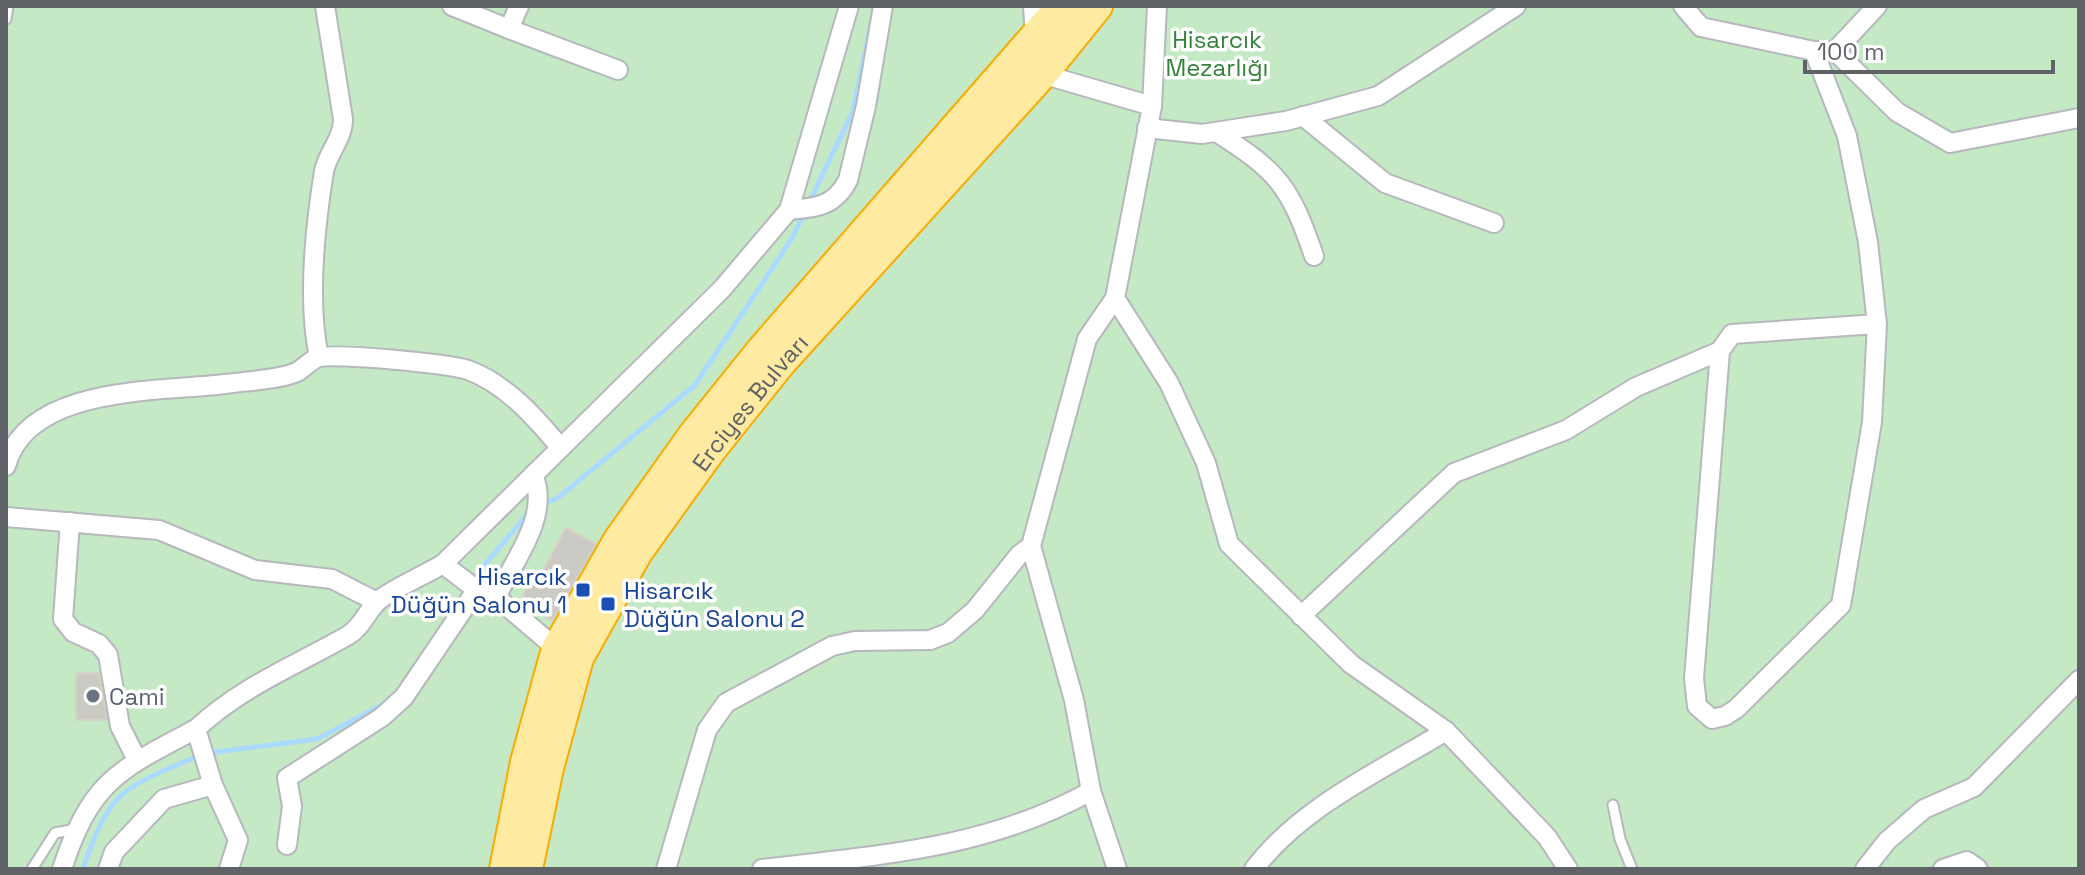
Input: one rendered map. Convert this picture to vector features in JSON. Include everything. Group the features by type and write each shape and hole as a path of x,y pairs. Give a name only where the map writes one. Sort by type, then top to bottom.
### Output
{"highway":[{"name":"Erciyes Bulvarı","path":"505,869 526,762 557,649 619,540 693,436 827,274 1062,6"},
{"name":"Erciyes Bulvarı","path":"527,869 548,768 578,658 637,552 711,449 780,363 1042,74 1097,6"}],"street":[{"path":"319,357 312,308 325,168 340,137 343,119 325,6"},
{"path":"452,6 618,70"},
{"path":"509,29 519,6"},
{"path":"801,209 849,6"},
{"path":"62,869 76,829 106,783 137,760 201,744 241,692 350,635 369,617 377,602 449,569 560,447 801,209 835,199 848,180 883,6"},
{"path":"1033,6 1035,38"},
{"path":"1117,869 1091,791 1074,700 1031,546 1087,339 1115,298 1152,106 1157,6"},
{"path":"1147,128 1216,132 1303,116 1378,96 1488,14 1516,6"},
{"path":"1683,6 1701,27 1814,51 1835,51 1897,112 1950,143 2079,118"},
{"path":"1835,51 1877,6"},
{"path":"1814,51 1847,136 1868,242 1877,324 1872,422 1841,605 1736,709 1712,719 1697,706 1694,678 1720,351 1732,334 1877,324"},
{"path":"1042,74 1152,106"},
{"path":"1303,116 1385,183 1494,223"},
{"path":"1216,132 1262,161 1288,193 1296,204 1314,256"},
{"path":"1115,298 1169,383 1206,463 1229,544 1351,664 1446,731 1547,837 1568,869"},
{"path":"1301,616 1454,473 1566,430 1636,387 1720,351"},
{"path":"6,466 19,438 37,421 66,409 133,390 223,384 296,372 319,357 445,364 467,369 489,379 533,415 560,447"},
{"path":"496,597 539,507 533,475"},
{"path":"6,517 159,530 243,566 281,576 332,579 377,602"},
{"path":"70,522 63,619 73,632 99,644 108,655 120,726 137,760"},
{"path":"666,869 707,730 726,703 832,646 855,641 930,640 948,633 975,610 1019,555 1031,546"},
{"path":"449,569 475,588 496,597 557,649"},
{"path":"287,845 292,806 287,778 393,708 413,686 475,588"},
{"path":"1865,869 1887,841 1924,809 1974,787 2079,680"},
{"path":"1254,869 1273,845 1309,815 1446,731"},
{"path":"201,744 213,785 238,840 229,869"},
{"path":"108,869 114,852 164,799 213,785"},
{"path":"762,869 946,846 1024,823 1091,791"},
{"path":"1943,869 1967,861 1978,869"}],"lane":[{"path":"6,19 8,6"},
{"path":"1613,805 1620,839 1632,869"},
{"path":"32,869 55,833 76,829"}],"green space":[{"name":"Hisarcık Mezarlığı","path":"6,6 2079,6 2079,869 6,869"}],"building":[{"path":"566,528 596,544 552,621 520,601 530,581 536,584"},
{"name":"Cami","path":"76,673 99,673 107,720 76,720"}],"waterway":[{"path":"810,201 853,111 871,23"},
{"path":"542,505 559,497 695,385 791,240 804,214"},
{"path":"472,580 530,511"},
{"path":"208,753 317,739 384,704"},
{"path":"83,869 102,822 123,794 136,784 198,756"}],"place":[{"name":"Hisarcık Düğün Salonu 1","path":"583,590"},
{"name":"Hisarcık Düğün Salonu 2","path":"608,604"},
{"name":"Cami","path":"93,696"}]}
